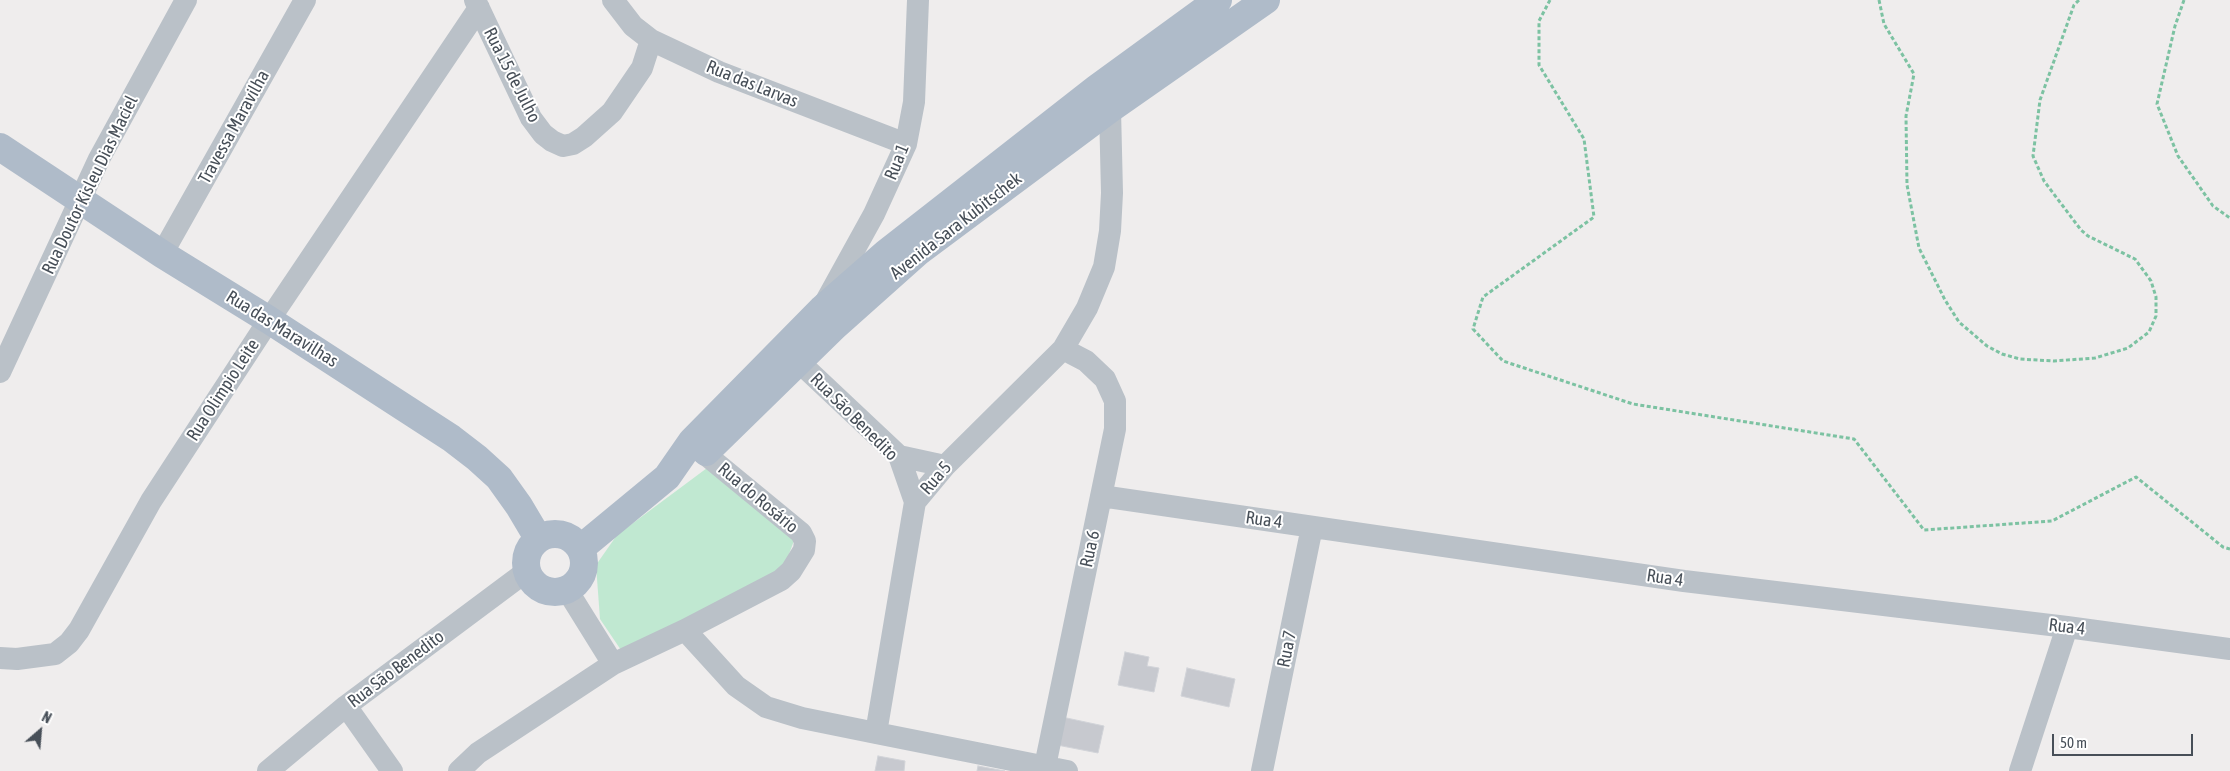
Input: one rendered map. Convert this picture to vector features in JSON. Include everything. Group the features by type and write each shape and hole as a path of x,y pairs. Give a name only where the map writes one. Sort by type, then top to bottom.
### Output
{"main road":[{"name":"Avenida Sara Kubitschek","path":"667,477 705,454 791,355 822,309 886,253 1097,88 1218,0"},
{"name":"Avenida Sara Kubitschek","path":"791,355 835,326 918,252 1110,109 1266,0"},
{"name":"Rua das Maravilhas","path":"0,148 162,254 269,320 451,438 499,478 519,506 538,538"},
{"path":"581,548 667,477 692,441 791,355"},
{"path":"547,534 566,535 581,548 585,564 583,572 580,580 567,590 547,591 538,587 531,580 527,571 527,553 531,545 538,538 547,534"}],"street":[{"name":"Rua Doutor Kisleu Dias Maciel","path":"0,372 99,159 186,0"},
{"name":"Travessa Maravilha","path":"162,254 305,0"},
{"name":"Rua das Larvas","path":"613,0 633,26 651,40 719,72 906,144"},
{"name":"Rua 1","path":"822,309 874,214 906,144 914,102 918,0"},
{"name":"Rua 15 de Julho","path":"477,4 531,118 552,141 563,146 573,144 584,137 612,112 642,68 651,40"},
{"name":"Rua Olimpio Leite","path":"0,658 17,659 55,654 69,643 151,501 477,4"},
{"name":"Rua 5","path":"876,733 915,502 945,466 1063,348 1087,308 1104,267 1110,231 1112,193 1110,109"},
{"name":"Rua 6","path":"1044,769 1115,429 1115,401 1105,379 1086,361 1063,348"},
{"name":"Rua São Benedito","path":"791,355 899,456 915,502"},
{"name":"Rua do Rosário","path":"613,664 685,630 782,580 791,571 804,550 805,541 801,532 705,454"},
{"path":"899,456 945,466"},
{"name":"Rua 4","path":"1101,496 1684,581 2067,627 2230,649"},
{"name":"Rua 7","path":"1262,771 1312,527"},
{"name":"Rua São Benedito","path":"268,771 346,706 527,571"},
{"path":"459,771 478,753 613,664 567,590"},
{"path":"2020,771 2067,627"},
{"path":"685,630 736,686 766,707 802,718 1044,769 1067,771"},
{"path":"346,706 392,771"}],"path":[{"path":"1550,0 1539,20 1539,65 1584,138 1594,217 1483,297 1473,329 1503,361 1633,404 1854,439 1924,530 2052,521 2136,477 2223,547 2230,549"},
{"path":"1879,0 1884,24 1914,74 1906,116 1907,185 1919,248 1958,322 1987,346 2002,354 2020,359 2054,361 2096,358 2128,348 2149,332 2156,316 2156,297 2150,281 2135,259 2088,236 2081,230 2044,181 2033,156 2040,100 2074,6 2079,0"},
{"path":"2184,0 2175,26 2158,104 2178,156 2213,206 2230,218"}],"green space":[{"path":"707,468 795,538 783,570 623,653 600,619 596,565 617,535"}],"building":[{"path":"1125,652 1149,657 1147,666 1159,668 1154,692 1118,685"},
{"path":"1187,668 1235,679 1229,707 1181,696"},
{"path":"1062,717 1104,726 1098,753 1057,745"},
{"path":"878,756 905,761 904,771 875,771"},
{"path":"978,766 1005,771 977,771"}]}
